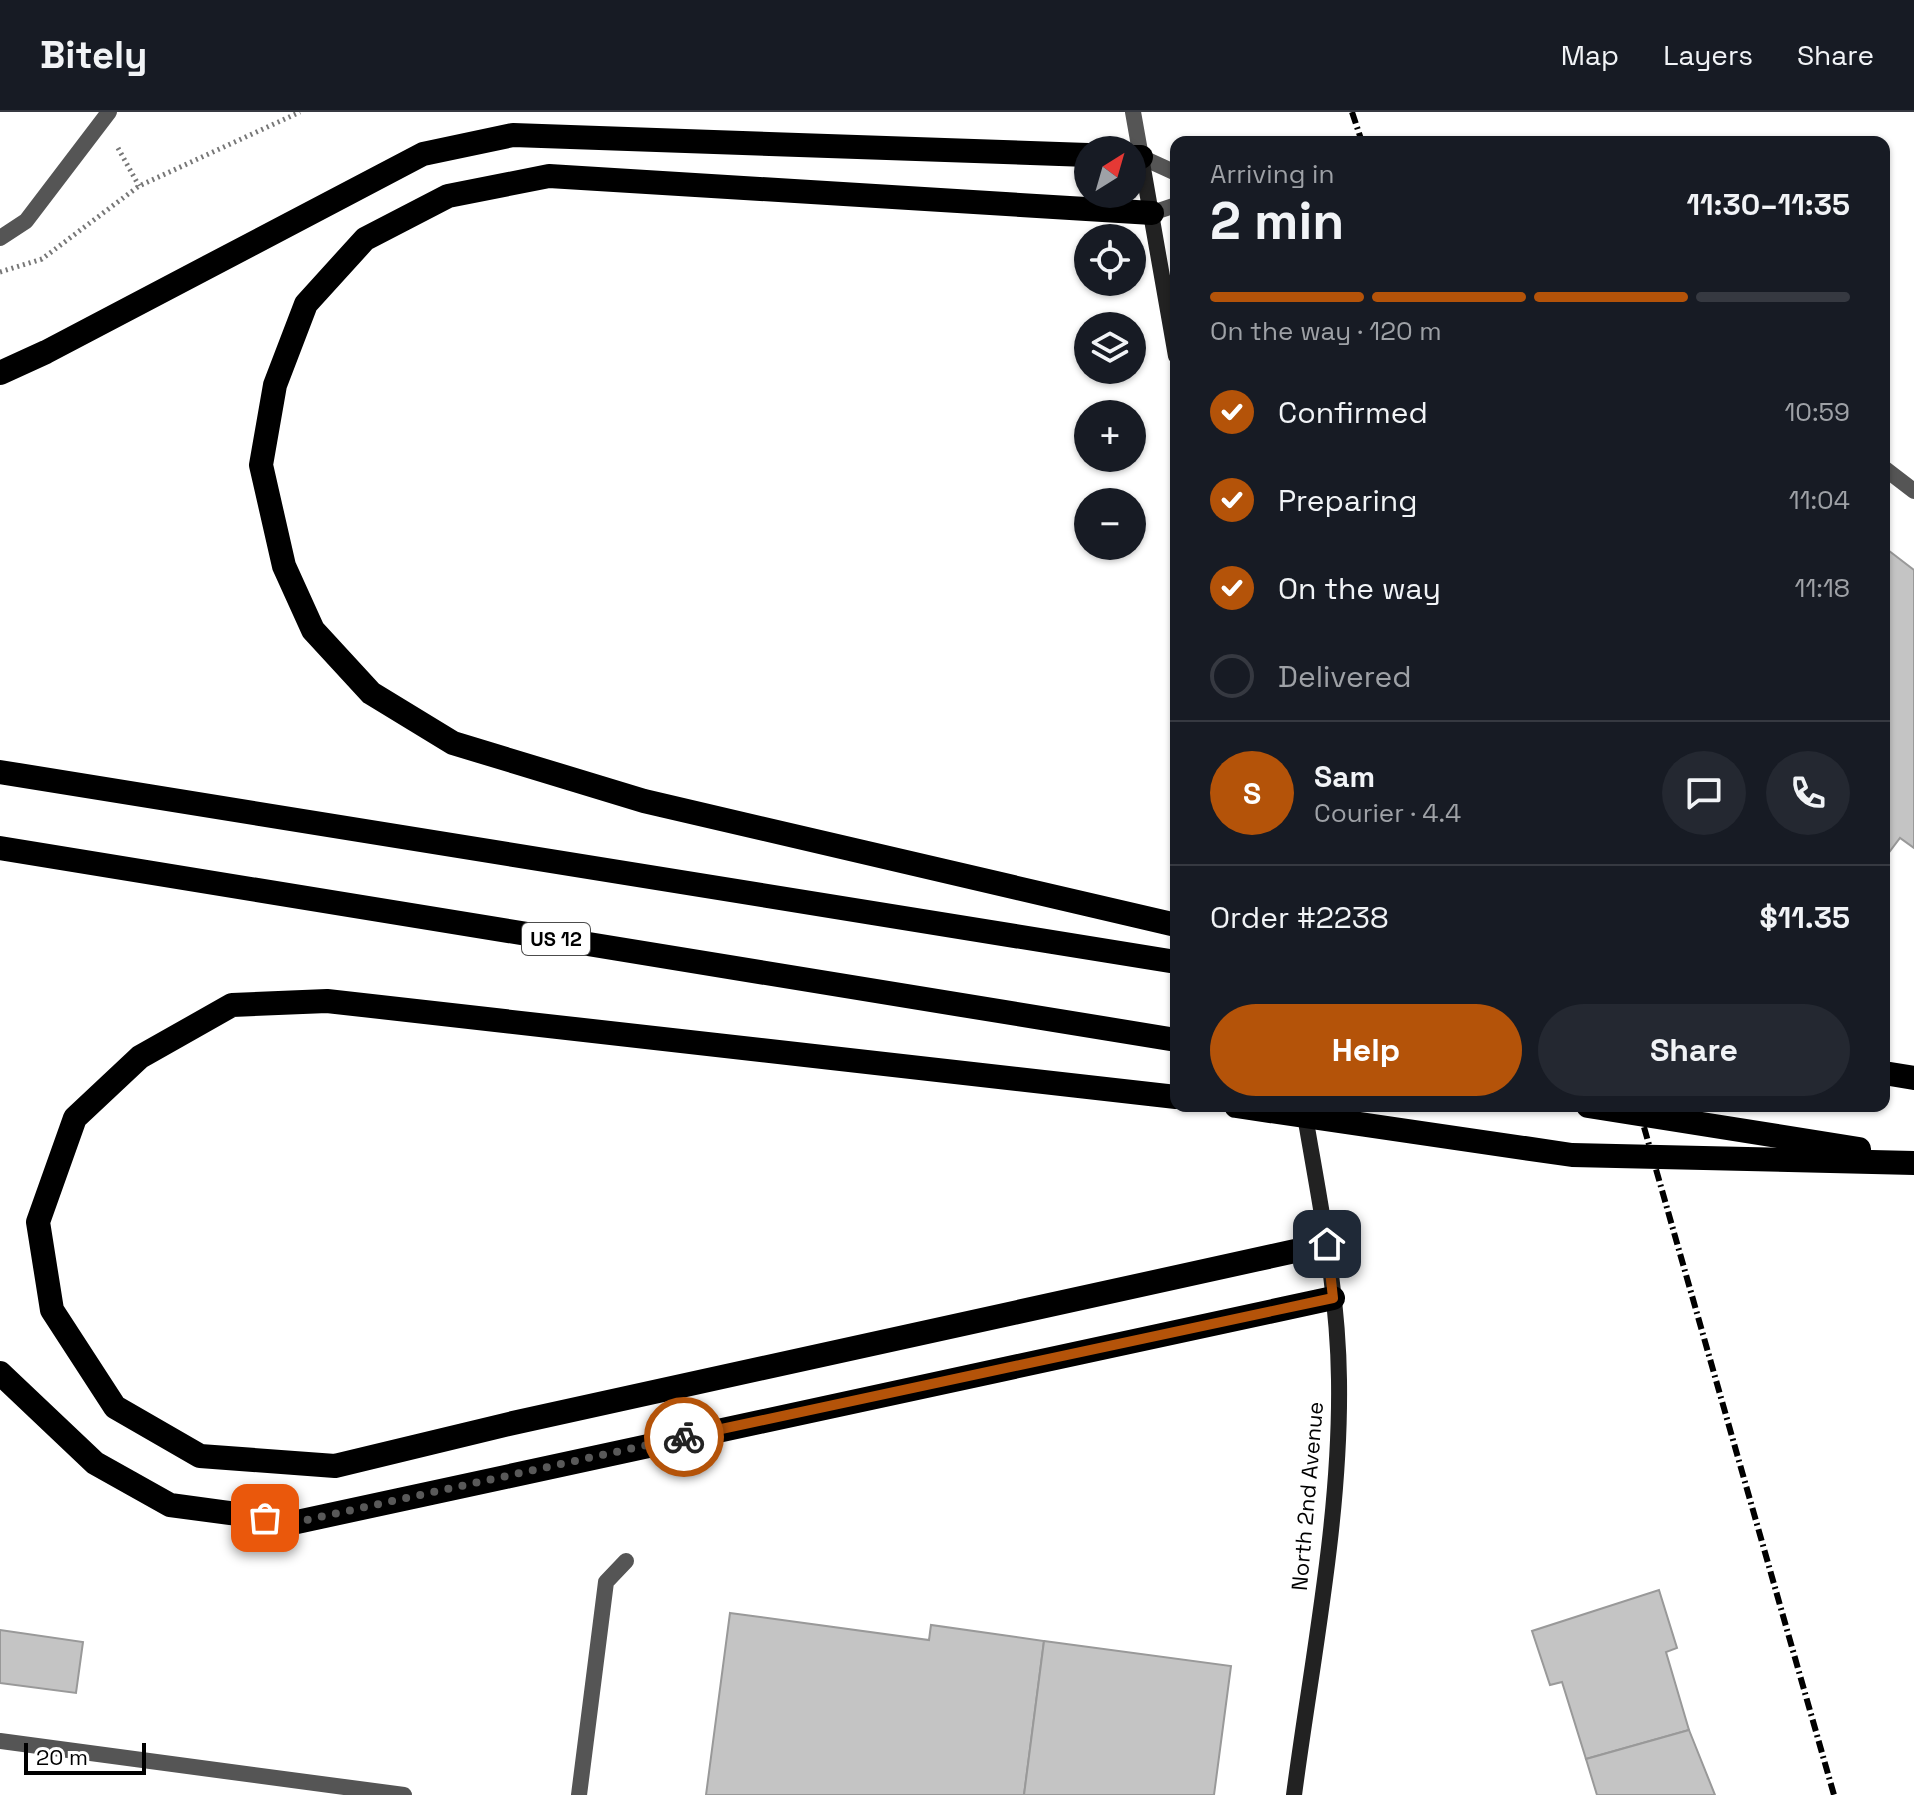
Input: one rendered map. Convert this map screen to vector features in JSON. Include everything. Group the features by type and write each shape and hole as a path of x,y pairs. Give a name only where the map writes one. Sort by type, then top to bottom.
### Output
{"highway":[{"path":"0,373 46,352 423,154 498,138 513,135 631,137 1074,154"},
{"path":"1152,213 549,176 448,196 365,239 306,304 275,385 261,465 284,566 313,630 371,693 453,743 644,801 1101,904 1170,923"},
{"path":"0,772 1170,961"},
{"name":"US 12","path":"0,848 1170,1039"},
{"path":"1170,1096 327,1001 232,1005 140,1057 75,1118 38,1222 52,1310 115,1407 200,1456 335,1466 513,1423 1327,1244"},
{"path":"1890,1074 1914,1078"},
{"path":"1277,1112 1572,1155 1914,1161"},
{"path":"1624,1112 1914,1161"},
{"path":"0,1373 95,1463 170,1505 297,1522 1333,1298"}],"main road":[{"path":"1146,192 1170,320"},
{"name":"North 2nd Avenue","path":"1294,1795 1338,1446 1339,1377 1333,1298 1305,1112"}],"street":[{"path":"1133,112 1135,136"},
{"path":"0,238 26,221 106,116"},
{"path":"1146,161 1170,171"},
{"path":"1152,213 1170,207"},
{"path":"1890,473 1914,491"},
{"path":"579,1795 606,1582 626,1561"},
{"path":"0,1741 404,1795"}],"path":[{"path":"0,272 42,259 139,186 300,112"},
{"path":"106,116 139,186"}],"building":[{"path":"1890,552 1914,570 1914,848 1900,838 1890,851"},
{"path":"1659,1590 1677,1648 1666,1652 1689,1730 1586,1759 1562,1682 1550,1685 1532,1631"},
{"path":"730,1613 929,1640 931,1625 1044,1641 1024,1795 706,1795"},
{"path":"0,1630 83,1642 76,1693 0,1683"},
{"path":"1044,1641 1231,1666 1214,1795 1024,1795"},
{"path":"1689,1730 1715,1795 1597,1795 1586,1759"}],"railway":[{"path":"1352,112 1360,136"},
{"path":"1640,1112 1834,1795"}],"way so far":[{"path":"265,1518 297,1522 684,1437"}],"route":[{"path":"684,1437 1333,1298 1327,1244"}]}
